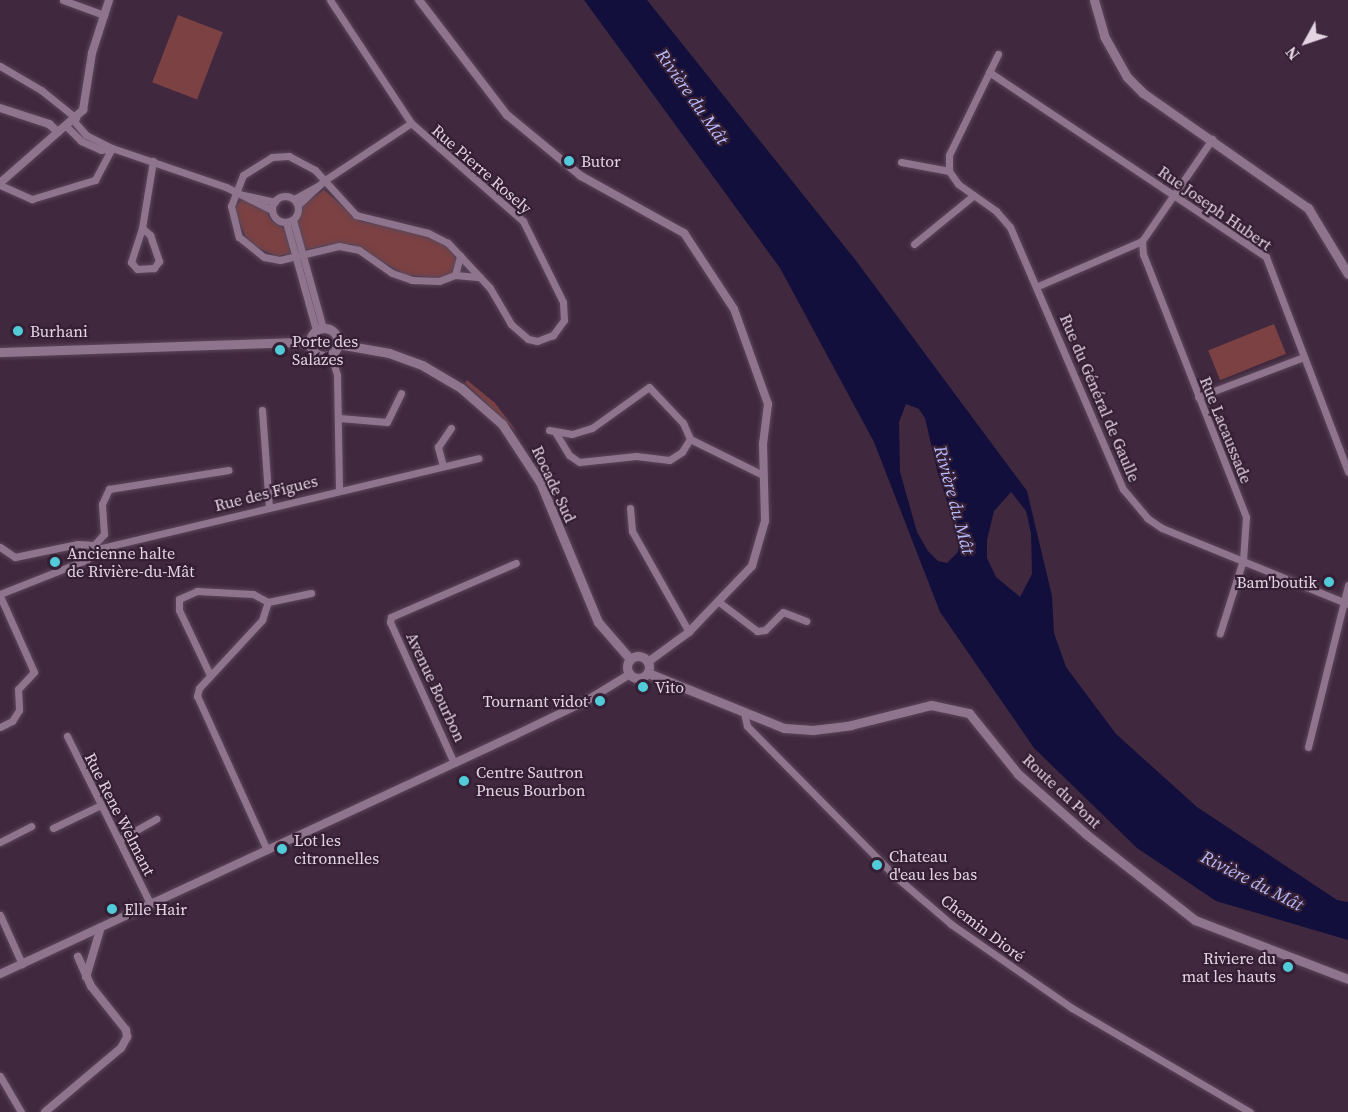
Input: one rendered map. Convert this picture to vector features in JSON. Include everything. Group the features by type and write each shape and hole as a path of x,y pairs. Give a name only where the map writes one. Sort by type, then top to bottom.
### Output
{"main road":[{"path":"1094,0 1104,36 1127,77 1143,93 1308,207 1348,274"},
{"path":"0,352 309,342 320,329 335,335 338,344 331,354 319,356 309,342"},
{"name":"Rocade Sud","path":"338,344 389,353 430,369 461,388 502,424 540,482 595,616 630,658"},
{"path":"640,656 648,662 648,673 639,678 630,674 627,665 630,658 640,656"},
{"name":"Route du Pont","path":"648,673 784,728 806,730 851,725 931,705 969,713 1018,774 1086,834 1195,920 1348,979"}],"street":[{"path":"63,0 104,15"},
{"path":"109,0 92,52 87,100 71,121 0,184 32,199 95,180 112,148"},
{"path":"320,329 289,221 296,202 411,123 330,0"},
{"path":"419,0 507,115 581,176 639,205 688,238 734,309 768,404 763,475 765,521 761,546 746,574 719,602 689,632 648,662"},
{"path":"902,162 949,171 949,154 998,54"},
{"path":"0,66 41,90 86,135 112,148 240,193 275,201"},
{"name":"Rue Joseph Hubert","path":"988,72 1266,257 1348,472"},
{"path":"0,108 49,124 58,132"},
{"name":"Rue Pierre Rosely","path":"240,193 243,175 272,157 297,159 356,215 440,237 480,277 511,324 528,339 544,339 559,329 564,320 563,302 523,221 411,123"},
{"path":"1038,286 1142,241 1212,139"},
{"path":"142,228 150,235 159,263 154,268 137,269 131,262 142,228 153,161"},
{"name":"Rue du Général de Gaulle","path":"949,171 974,195 1004,218 1038,286 1114,470 1134,505 1162,528 1346,603"},
{"path":"240,193 231,206 239,237 264,257 299,258 326,247 349,247 412,280 439,281 456,275 480,277"},
{"path":"240,193 272,210 278,220 289,221"},
{"path":"914,244 974,195"},
{"path":"272,210 275,201 282,197 296,202"},
{"name":"Rue Lacaussade","path":"1142,241 1143,254 1246,517 1244,560 1220,633"},
{"path":"456,275 460,256"},
{"path":"331,354 337,375 339,489"},
{"path":"1198,397 1304,357"},
{"path":"690,439 682,452 669,460 636,456 579,462 568,455 552,431 572,434 592,428 649,387 683,423 690,439 763,475"},
{"path":"339,418 387,422 401,393"},
{"path":"262,410 269,507"},
{"path":"443,466 438,447 451,428"},
{"name":"Rue des Figues","path":"96,547 478,458"},
{"path":"0,727 12,721 20,710 18,690 34,672 0,595 86,560 104,534 102,504 109,489 229,470"},
{"path":"630,508 632,531 689,632"},
{"path":"1,551 15,557 78,544 96,547"},
{"name":"Avenue Bourbon","path":"454,763 390,622 391,617 516,563"},
{"path":"1308,747 1346,603 1348,585"},
{"path":"210,675 179,610 178,599 197,591 253,594 268,602 311,593"},
{"path":"267,850 197,696 210,675 262,620 268,602"},
{"path":"719,602 757,631 765,630 783,612 806,621"},
{"name":"Avenue Bourbon","path":"76,941 150,903 586,701 630,674"},
{"name":"Chemin Dioré","path":"744,713 747,726 895,876 951,924 1072,1008 1250,1112"},
{"name":"Rue Rene Welmant","path":"67,736 99,806 119,840 150,903"},
{"path":"53,828 99,806"},
{"path":"119,840 156,819"},
{"path":"0,842 31,826"},
{"path":"0,915 22,964"},
{"path":"86,977 89,957 101,927"},
{"path":"85,937 95,946"},
{"path":"0,974 76,941 76,955 86,977 126,1030 125,1043 45,1112"},
{"path":"60,948 76,955 89,957"},
{"path":"0,1076 21,1112"}],"shaded area":[{"path":"178,15 223,32 197,99 152,82"},
{"path":"324,190 360,221 443,240 456,258 454,272 441,278 406,275 351,244 327,245 302,251 296,225 302,206"},
{"path":"242,200 264,207 271,220 285,229 291,254 277,256 249,244 236,215 236,205"},
{"path":"1274,324 1286,354 1220,380 1208,351"},
{"path":"467,380 495,403 517,432 465,383"}],"water":[{"name":"Rivière du Mât","path":"584,0 647,0 857,262 1027,491 1052,596 1054,633 1066,667 1116,734 1197,807 1337,900 1348,902 1348,940 1216,901 1137,848 1034,748 940,612 874,442 780,268","holes":["906,404 919,409 925,418 938,474 959,537 958,552 947,563 938,561 928,551 917,532 900,472 899,422","1011,492 1026,511 1031,533 1032,574 1020,597 996,577 987,558 987,540 994,511"]}],"place":[{"name":"Butor","path":"569,161"},
{"name":"Burhani","path":"18,331"},
{"name":"Porte des Salazes","path":"280,350"},
{"name":"Ancienne halte de Rivière-du-Mât","path":"55,562"},
{"name":"Bam'boutik","path":"1329,582"},
{"name":"Vito","path":"643,687"},
{"name":"Tournant vidot","path":"600,701"},
{"name":"Centre Sautron Pneus Bourbon","path":"464,781"},
{"name":"Lot les citronnelles","path":"282,849"},
{"name":"Chateau d'eau les bas","path":"877,865"},
{"name":"Elle Hair","path":"112,909"},
{"name":"Riviere du mat les hauts","path":"1288,967"}]}
